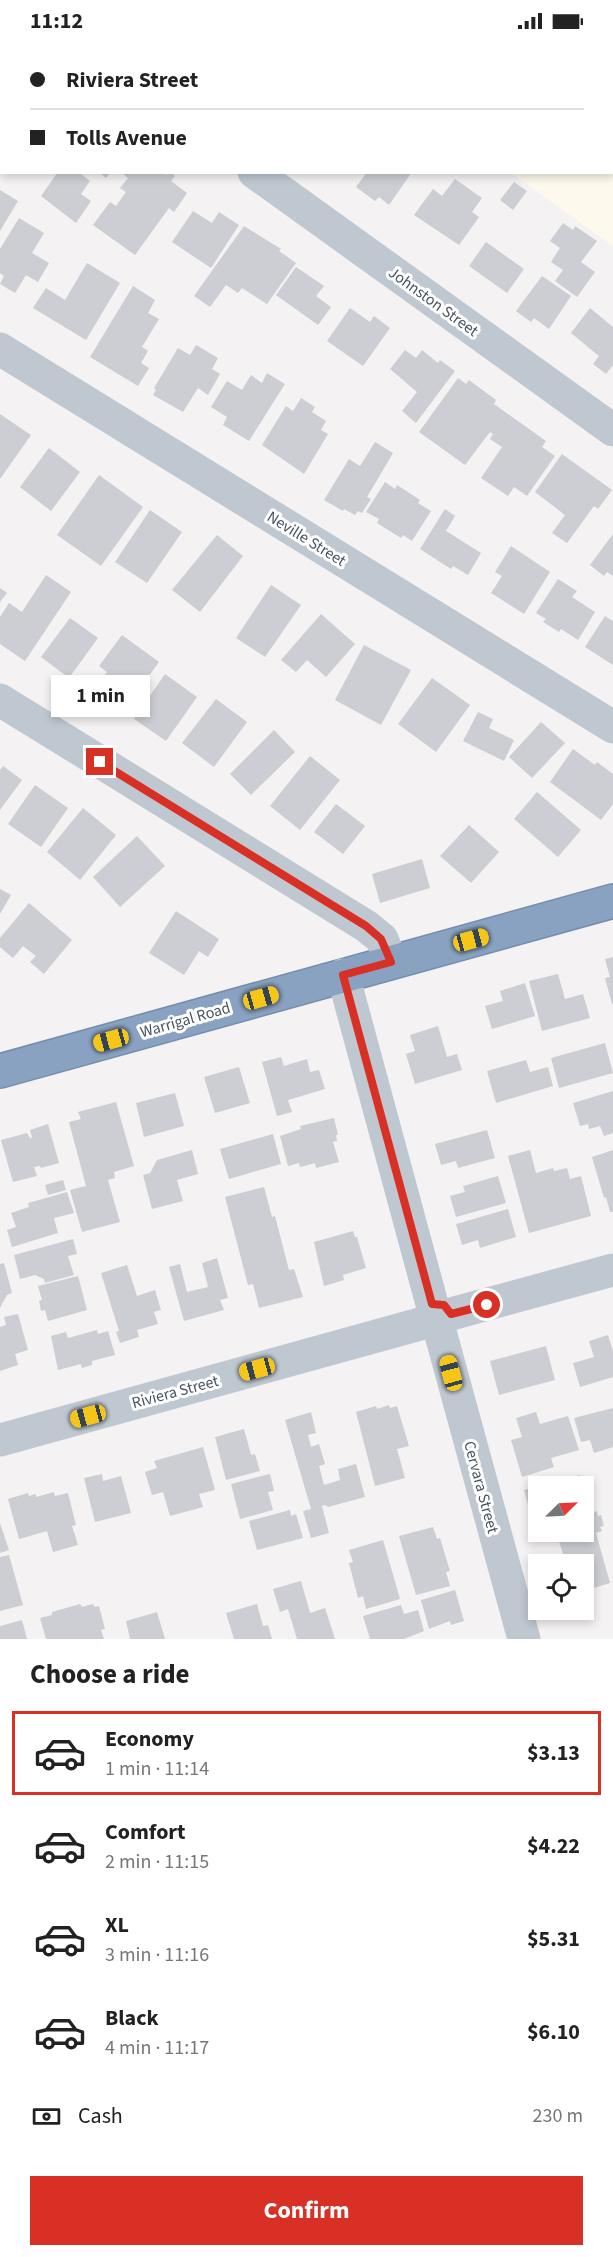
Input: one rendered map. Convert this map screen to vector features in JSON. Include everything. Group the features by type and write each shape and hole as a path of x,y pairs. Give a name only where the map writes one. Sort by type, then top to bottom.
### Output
{"highway":[{"name":"Warrigal Road","path":"0,1071 613,901"}],"street":[{"name":"Johnston Street","path":"257,174 613,430"},
{"name":"Neville Street","path":"0,350 613,727"},
{"path":"0,700 366,926 381,939 391,962"},
{"name":"Cervara Street","path":"343,975 524,1639"},
{"name":"Riviera Street","path":"0,1440 613,1270"}],"shaded area":[{"path":"512,174 613,174 613,246"}],"building":[{"path":"57,174 81,174 90,181 81,194 91,201 76,223 41,196"},
{"path":"123,174 173,174 175,176 171,181 187,193 174,212 169,208 135,255 93,225 110,202 116,206 126,192 120,188 128,178"},
{"path":"366,174 411,174 389,205 379,197 375,201 356,187"},
{"path":"455,179 482,198 472,212 479,217 459,245 414,215 433,189 442,196"},
{"path":"514,182 527,191 513,210 500,200"},
{"path":"0,190 18,201 0,231"},
{"path":"193,211 212,223 219,212 239,225 211,268 172,242"},
{"path":"19,218 44,233 32,253 49,263 38,282 26,275 15,293 0,284 4,276 0,273 0,249"},
{"path":"563,223 573,230 575,226 597,241 581,262 595,272 577,297 555,281 563,270 551,262 560,248 550,241"},
{"path":"244,226 281,249 279,251 296,263 267,304 242,288 238,293 226,285 210,307 194,296"},
{"path":"486,242 524,269 507,293 469,266"},
{"path":"87,263 120,283 86,340 33,308 46,288 65,300"},
{"path":"296,267 324,286 316,296 331,307 318,325 276,295"},
{"path":"542,276 571,296 549,329 534,318 531,322 516,311"},
{"path":"133,286 155,300 148,313 159,319 142,347 148,351 141,363 149,368 138,386 90,357"},
{"path":"350,308 370,322 374,316 390,328 363,366 327,341"},
{"path":"590,308 613,327 613,365 606,374 593,364 599,356 571,333"},
{"path":"196,345 218,358 212,369 220,374 208,395 198,388 183,412 153,395 156,390 154,388 178,348 190,355"},
{"path":"405,350 416,358 422,350 438,363 440,360 455,371 416,423 402,411 417,392 390,369"},
{"path":"267,373 285,384 249,441 223,425 227,417 211,407 227,381 242,390 251,375 262,383"},
{"path":"458,378 466,384 469,380 496,400 494,404 546,441 542,447 555,456 527,496 514,487 508,496 481,478 502,447 490,439 493,434 490,432 465,465 419,432"},
{"path":"301,398 315,407 312,412 326,421 321,430 328,434 304,474 262,445 286,406 293,411"},
{"path":"0,414 31,435 0,479"},
{"path":"375,442 393,453 367,497 371,499 362,513 358,511 355,515 344,509 343,511 324,500 349,459 360,466"},
{"path":"49,448 80,472 51,511 20,487"},
{"path":"562,454 612,490 598,509 594,506 567,543 552,533 565,515 535,492"},
{"path":"99,475 143,507 101,566 57,535"},
{"path":"385,482 395,489 397,485 420,500 418,503 431,511 412,541 403,535 401,538 377,523 379,519 366,512"},
{"path":"445,509 455,516 446,531 481,553 468,575 453,566 451,569 420,549"},
{"path":"150,510 182,532 147,583 115,562"},
{"path":"613,534 613,576 607,572 604,576 590,565"},
{"path":"217,535 243,556 200,612 172,590"},
{"path":"511,546 550,572 524,614 491,593 502,576 495,572"},
{"path":"46,575 71,592 25,661 0,644 0,617 9,603 22,612"},
{"path":"558,579 577,591 572,597 595,612 578,640 561,629 559,632 543,622 546,619 536,613"},
{"path":"271,585 301,605 265,657 236,638"},
{"path":"0,588 7,593 0,602"},
{"path":"321,614 355,644 326,677 307,660 296,672 281,660"},
{"path":"605,616 613,621 613,665 585,647"},
{"path":"70,618 98,638 69,678 41,657"},
{"path":"122,635 159,662 122,713 93,691 107,672 99,666"},
{"path":"364,645 411,670 381,725 335,700"},
{"path":"165,674 197,697 166,741 134,719"},
{"path":"432,678 470,705 436,752 398,724"},
{"path":"216,699 247,722 214,767 182,743"},
{"path":"478,712 493,719 489,728 514,740 504,761 463,741"},
{"path":"541,722 565,743 532,778 509,757"},
{"path":"274,730 295,752 251,795 230,774"},
{"path":"573,749 595,765 597,762 613,774 613,804 601,820 550,782"},
{"path":"310,756 340,780 300,830 270,806"},
{"path":"3,766 22,780 0,810 0,770"},
{"path":"35,785 68,808 41,847 8,824"},
{"path":"537,792 581,830 558,857 514,819"},
{"path":"336,804 365,826 343,854 314,832"},
{"path":"83,808 116,835 80,880 47,852"},
{"path":"469,825 499,852 471,883 440,856"},
{"path":"137,836 165,866 120,907 93,877"},
{"path":"422,859 430,888 380,903 372,874"},
{"path":"0,889 11,895 0,914"},
{"path":"29,903 72,940 44,974 30,962 36,956 23,946 13,958 0,947 0,938"},
{"path":"176,911 219,939 208,957 199,951 184,975 149,953"},
{"path":"613,957 612,1004 605,978 610,977 605,959"},
{"path":"558,974 565,999 583,994 590,1018 542,1031 529,981"},
{"path":"525,983 535,1016 492,1029 485,1006 503,1001 500,991"},
{"path":"438,1026 447,1057 457,1054 462,1070 415,1084 406,1054 415,1051 410,1035"},
{"path":"605,1043 613,1073 559,1088 551,1058"},
{"path":"281,1057 284,1066 307,1059 310,1072 319,1070 325,1089 288,1100 292,1112 277,1116 262,1062"},
{"path":"526,1060 530,1072 548,1067 553,1086 496,1103 487,1071"},
{"path":"239,1067 250,1103 215,1113 204,1077"},
{"path":"613,1091 613,1133 604,1136 600,1126 589,1129 588,1124 580,1126 573,1103"},
{"path":"175,1093 184,1126 144,1137 136,1103"},
{"path":"116,1102 134,1166 114,1172 115,1178 108,1180 120,1222 82,1232 70,1190 86,1186 69,1122 81,1119 78,1112"},
{"path":"334,1118 338,1135 336,1135 337,1141 333,1142 339,1162 316,1168 315,1163 300,1167 299,1163 288,1166 280,1136 301,1129 300,1126"},
{"path":"48,1124 59,1163 41,1168 40,1166 34,1167 37,1176 13,1182 1,1140 27,1133 32,1138 30,1130"},
{"path":"487,1130 495,1158 458,1168 456,1161 441,1165 435,1144"},
{"path":"273,1134 281,1164 229,1179 220,1149"},
{"path":"192,1150 198,1174 177,1180 183,1201 152,1209 143,1175 150,1173 157,1160"},
{"path":"530,1150 536,1173 553,1168 554,1171 567,1168 570,1179 581,1176 591,1216 529,1233 508,1156"},
{"path":"613,1150 613,1212 610,1212 592,1157"},
{"path":"498,1176 506,1203 456,1217 450,1196 465,1192 463,1186"},
{"path":"63,1180 66,1190 48,1195 45,1185"},
{"path":"264,1187 272,1217 275,1216 289,1270 294,1269 303,1297 259,1308 253,1284 248,1285 225,1197"},
{"path":"67,1192 74,1213 54,1218 58,1233 12,1247 7,1230 16,1227 11,1213 29,1207 28,1203"},
{"path":"508,1209 516,1237 480,1248 478,1240 462,1245 456,1224"},
{"path":"353,1231 366,1268 343,1275 344,1280 324,1286 314,1242"},
{"path":"73,1239 77,1254 68,1256 74,1275 45,1283 44,1279 35,1275 20,1279 14,1255"},
{"path":"217,1258 228,1298 220,1300 224,1310 184,1321 169,1267 180,1264 187,1292 208,1287 202,1263"},
{"path":"4,1263 12,1293 7,1295 0,1308 0,1264"},
{"path":"127,1265 137,1296 155,1290 161,1310 154,1312 158,1324 137,1330 139,1337 120,1343 116,1332 119,1331 101,1273"},
{"path":"78,1276 87,1310 48,1321 45,1310 41,1311 39,1301 42,1300 38,1286"},
{"path":"18,1314 28,1350 15,1354 18,1365 0,1371 0,1327 6,1325 4,1317"},
{"path":"97,1330 98,1334 108,1331 115,1355 92,1361 92,1365 82,1368 81,1364 58,1370 51,1336 66,1332 68,1338"},
{"path":"608,1335 613,1351 613,1377 580,1387 573,1363 594,1357 589,1341"},
{"path":"546,1346 555,1380 499,1395 490,1361"},
{"path":"389,1405 390,1408 397,1406 409,1446 397,1449 405,1478 375,1486 356,1412"},
{"path":"613,1408 613,1447 594,1453 590,1440 581,1442 574,1418"},
{"path":"311,1412 316,1433 308,1435 311,1447 319,1444 325,1464 319,1466 324,1485 340,1480 338,1469 356,1464 365,1497 328,1507 322,1506 329,1533 311,1538 303,1511 311,1509 285,1420"},
{"path":"536,1412 540,1424 568,1416 579,1450 551,1458 554,1467 522,1477 511,1440 522,1437 516,1418"},
{"path":"244,1429 251,1455 255,1454 260,1471 226,1480 215,1437"},
{"path":"203,1447 215,1490 199,1494 203,1507 170,1516 163,1492 152,1495 145,1472 157,1468 154,1461"},
{"path":"102,1474 103,1481 121,1476 131,1513 95,1522 84,1478"},
{"path":"270,1474 274,1491 268,1492 273,1510 240,1519 231,1484"},
{"path":"528,1489 528,1504 524,1490"},
{"path":"54,1492 55,1496 68,1493 76,1525 72,1526 78,1545 53,1552 47,1531 19,1539 8,1499 28,1493 29,1496 36,1494 36,1497"},
{"path":"290,1510 291,1516 296,1514 303,1538 257,1550 249,1521"},
{"path":"597,1511 598,1516 601,1515 604,1526 600,1527 602,1531 596,1533 610,1583 594,1588 594,1554 563,1554 559,1542 594,1542 594,1512"},
{"path":"0,1523 9,1550 0,1553"},
{"path":"433,1527 437,1539 440,1538 450,1571 446,1572 450,1586 416,1595 399,1536"},
{"path":"383,1540 400,1599 366,1609 363,1596 358,1598 349,1563 353,1562 349,1550"},
{"path":"9,1555 23,1605 0,1611 0,1557"},
{"path":"301,1581 310,1613 325,1608 335,1639 297,1639 288,1609 280,1612 273,1589"},
{"path":"455,1590 464,1621 451,1625 450,1621 429,1629 421,1600"},
{"path":"80,1604 82,1607 93,1604 95,1607 99,1606 105,1629 101,1630 104,1639 46,1639 40,1618"},
{"path":"257,1604 263,1626 268,1625 272,1639 234,1639 226,1613"},
{"path":"401,1605 404,1614 418,1610 424,1631 404,1639 370,1639 363,1616"},
{"path":"157,1612 165,1639 130,1639 126,1621"},
{"path":"22,1620 27,1639 0,1639 0,1626"}],"route":[{"path":"100,762 366,926 384,943 391,962 343,975 432,1304 444,1305 451,1314 487,1305"}]}
